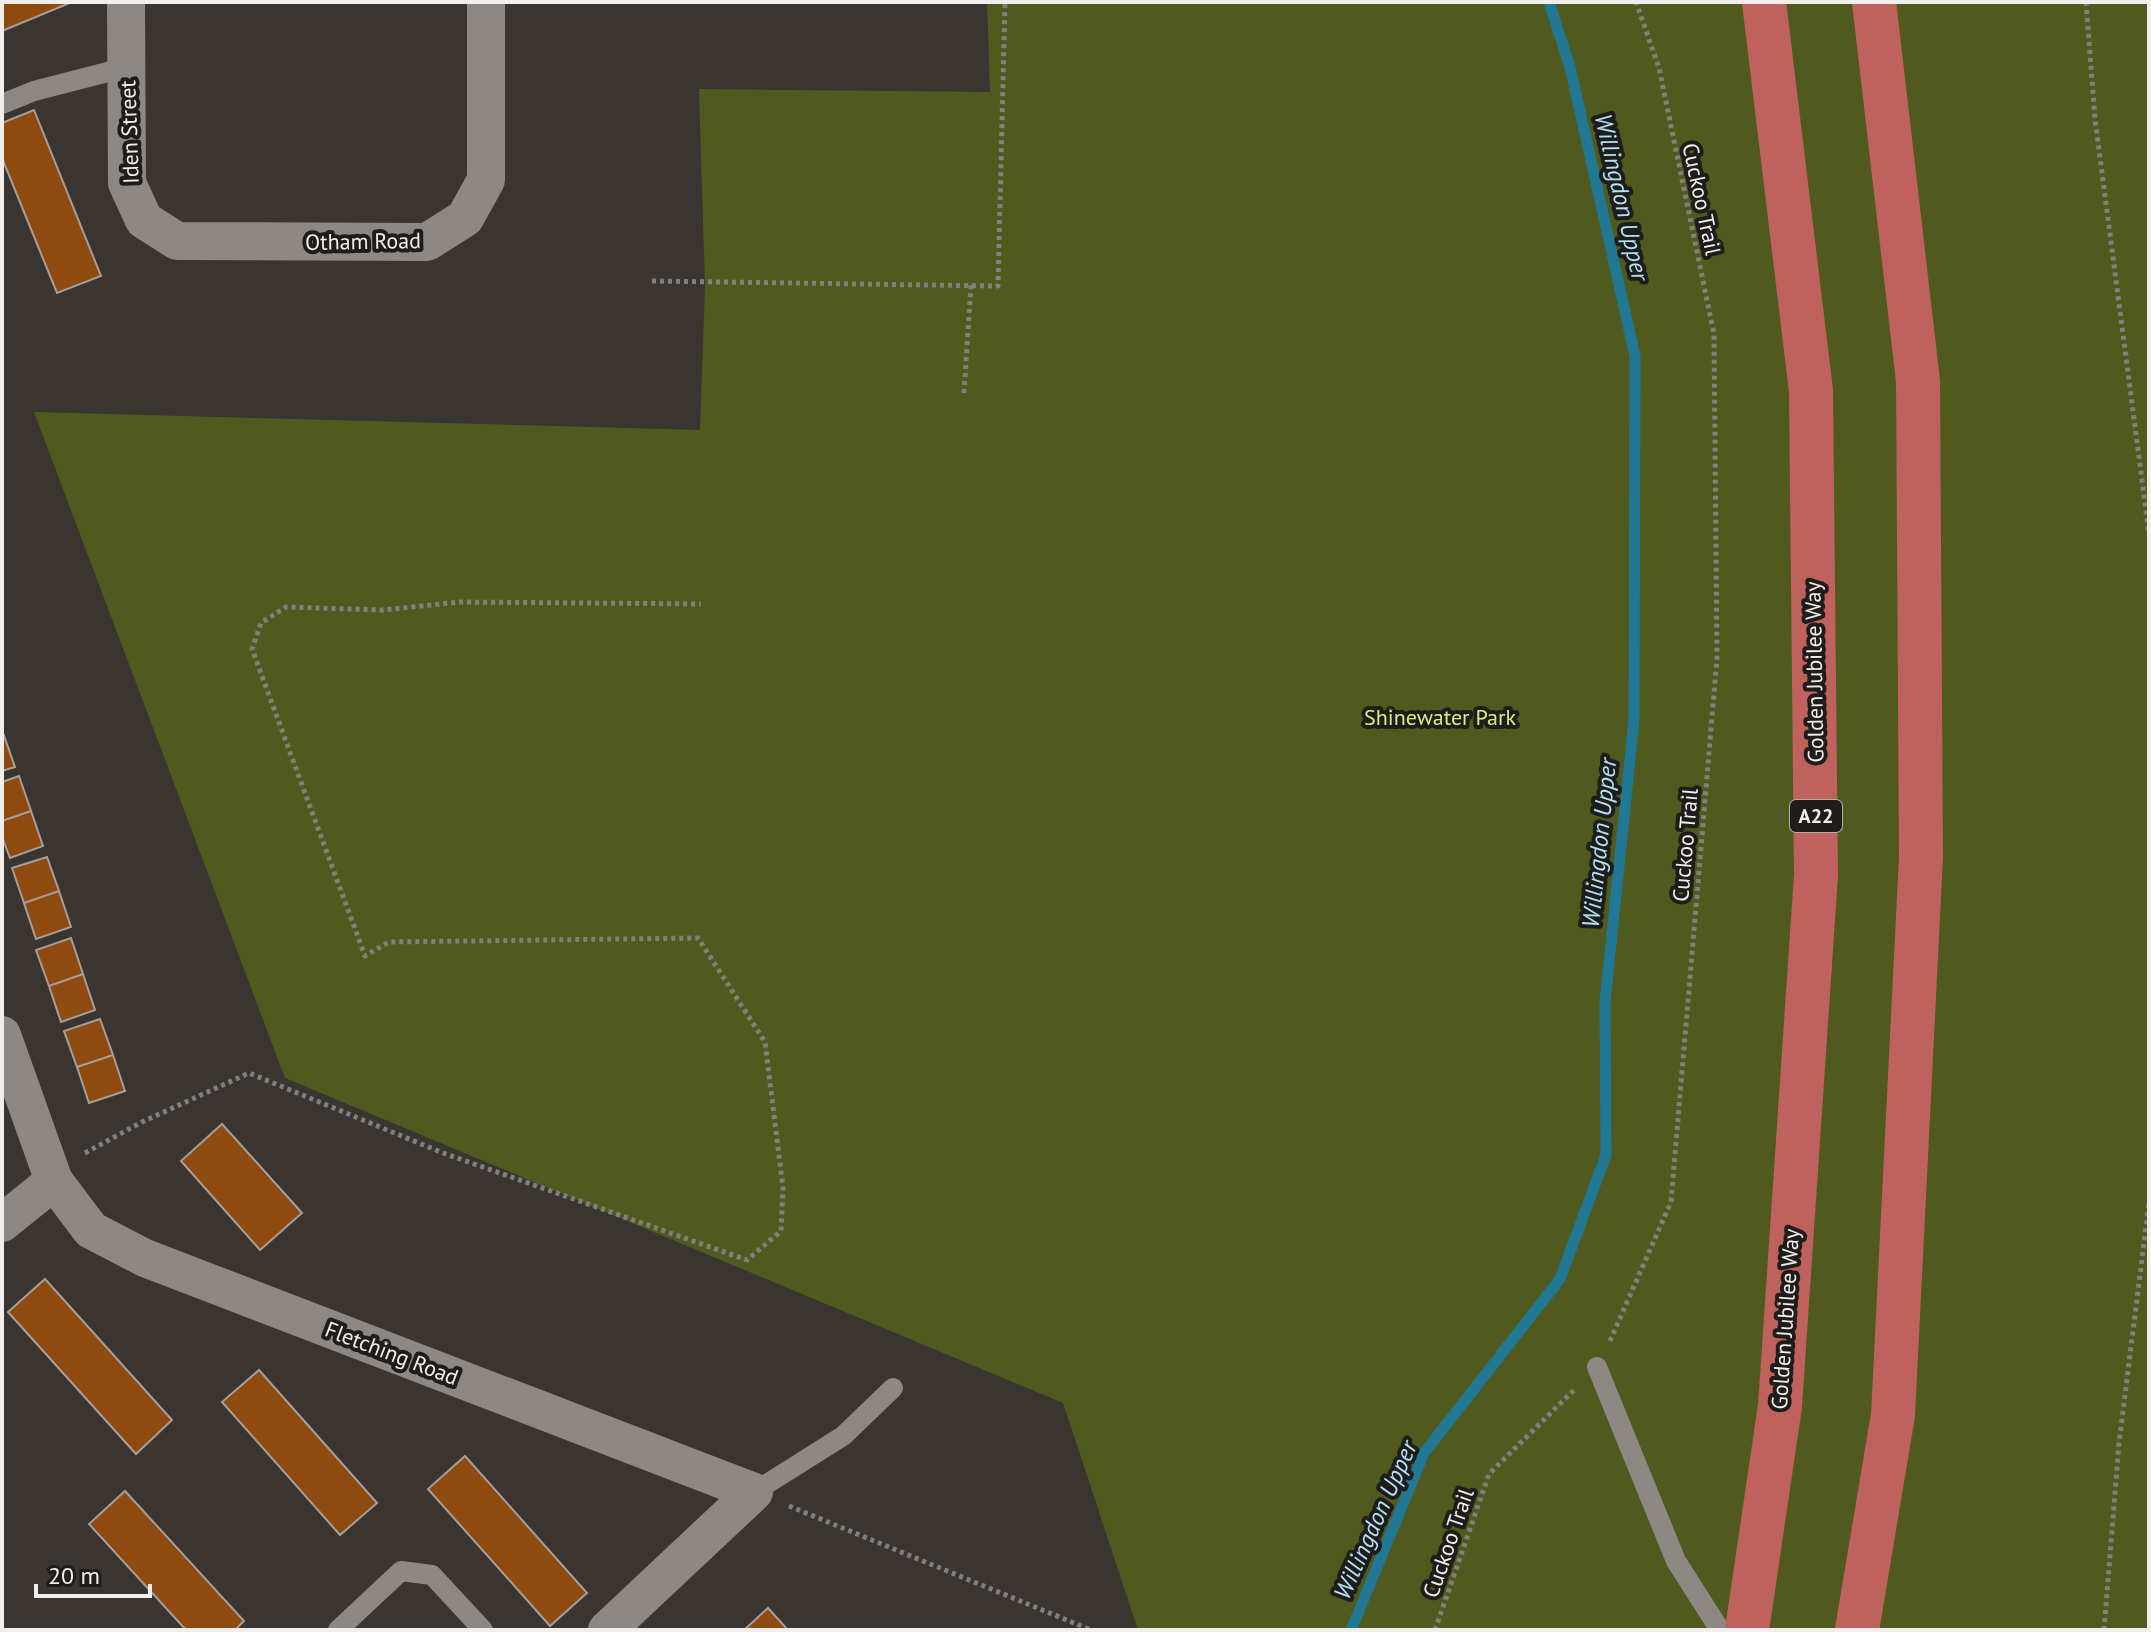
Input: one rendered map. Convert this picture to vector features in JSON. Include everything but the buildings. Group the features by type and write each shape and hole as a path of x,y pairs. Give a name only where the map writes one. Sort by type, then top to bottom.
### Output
{"highway":[{"name":"Golden Jubilee Way","path":"1747,1630 1780,1406 1816,875 1811,391 1764,2"},
{"path":"1857,1630 1893,1415 1921,857 1918,381 1874,2"}],"street":[{"name":"Iden Street","path":"126,2 127,183 144,220 177,241"},
{"name":"Otham Road","path":"177,241 427,242 465,218 486,180 486,2"},
{"name":"Fletching Road","path":"2,1035 54,1181 91,1230 145,1258 754,1492"},
{"path":"2,1223 54,1181"},
{"path":"607,1630 754,1492"}],"lane":[{"path":"2,104 34,91 127,67"},
{"path":"1597,1367 1676,1561 1720,1630"},
{"path":"754,1492 843,1436 893,1388"},
{"path":"338,1630 401,1571 432,1575 483,1630"}],"path":[{"path":"652,281 998,286 1005,2"},
{"name":"Cuckoo Trail","path":"1435,1630 1489,1474 1597,1367 1671,1202 1717,658 1714,334 1659,68 1636,2"},
{"path":"2086,2 2095,119 2149,534"},
{"path":"964,393 971,285"},
{"path":"54,1181 89,1149 249,1073 443,1153 747,1260 781,1231 783,1188 765,1042 698,938 389,942 365,956 252,649 261,623 286,607 383,610 460,602 701,604"},
{"path":"2104,1630 2119,1443 2149,1203"},
{"path":"754,1492 1091,1630"}],"green space":[{"name":"Shinewater Park","path":"987,2 2149,2 2149,1630 1138,1630 1063,1403 285,1078 34,412 700,430 705,286 699,89 990,92"}],"waterway":[{"name":"Willingdon Upper","path":"1351,1630 1424,1453 1560,1279 1606,1155 1605,1002 1634,720 1635,356 1570,67 1549,2"}]}
